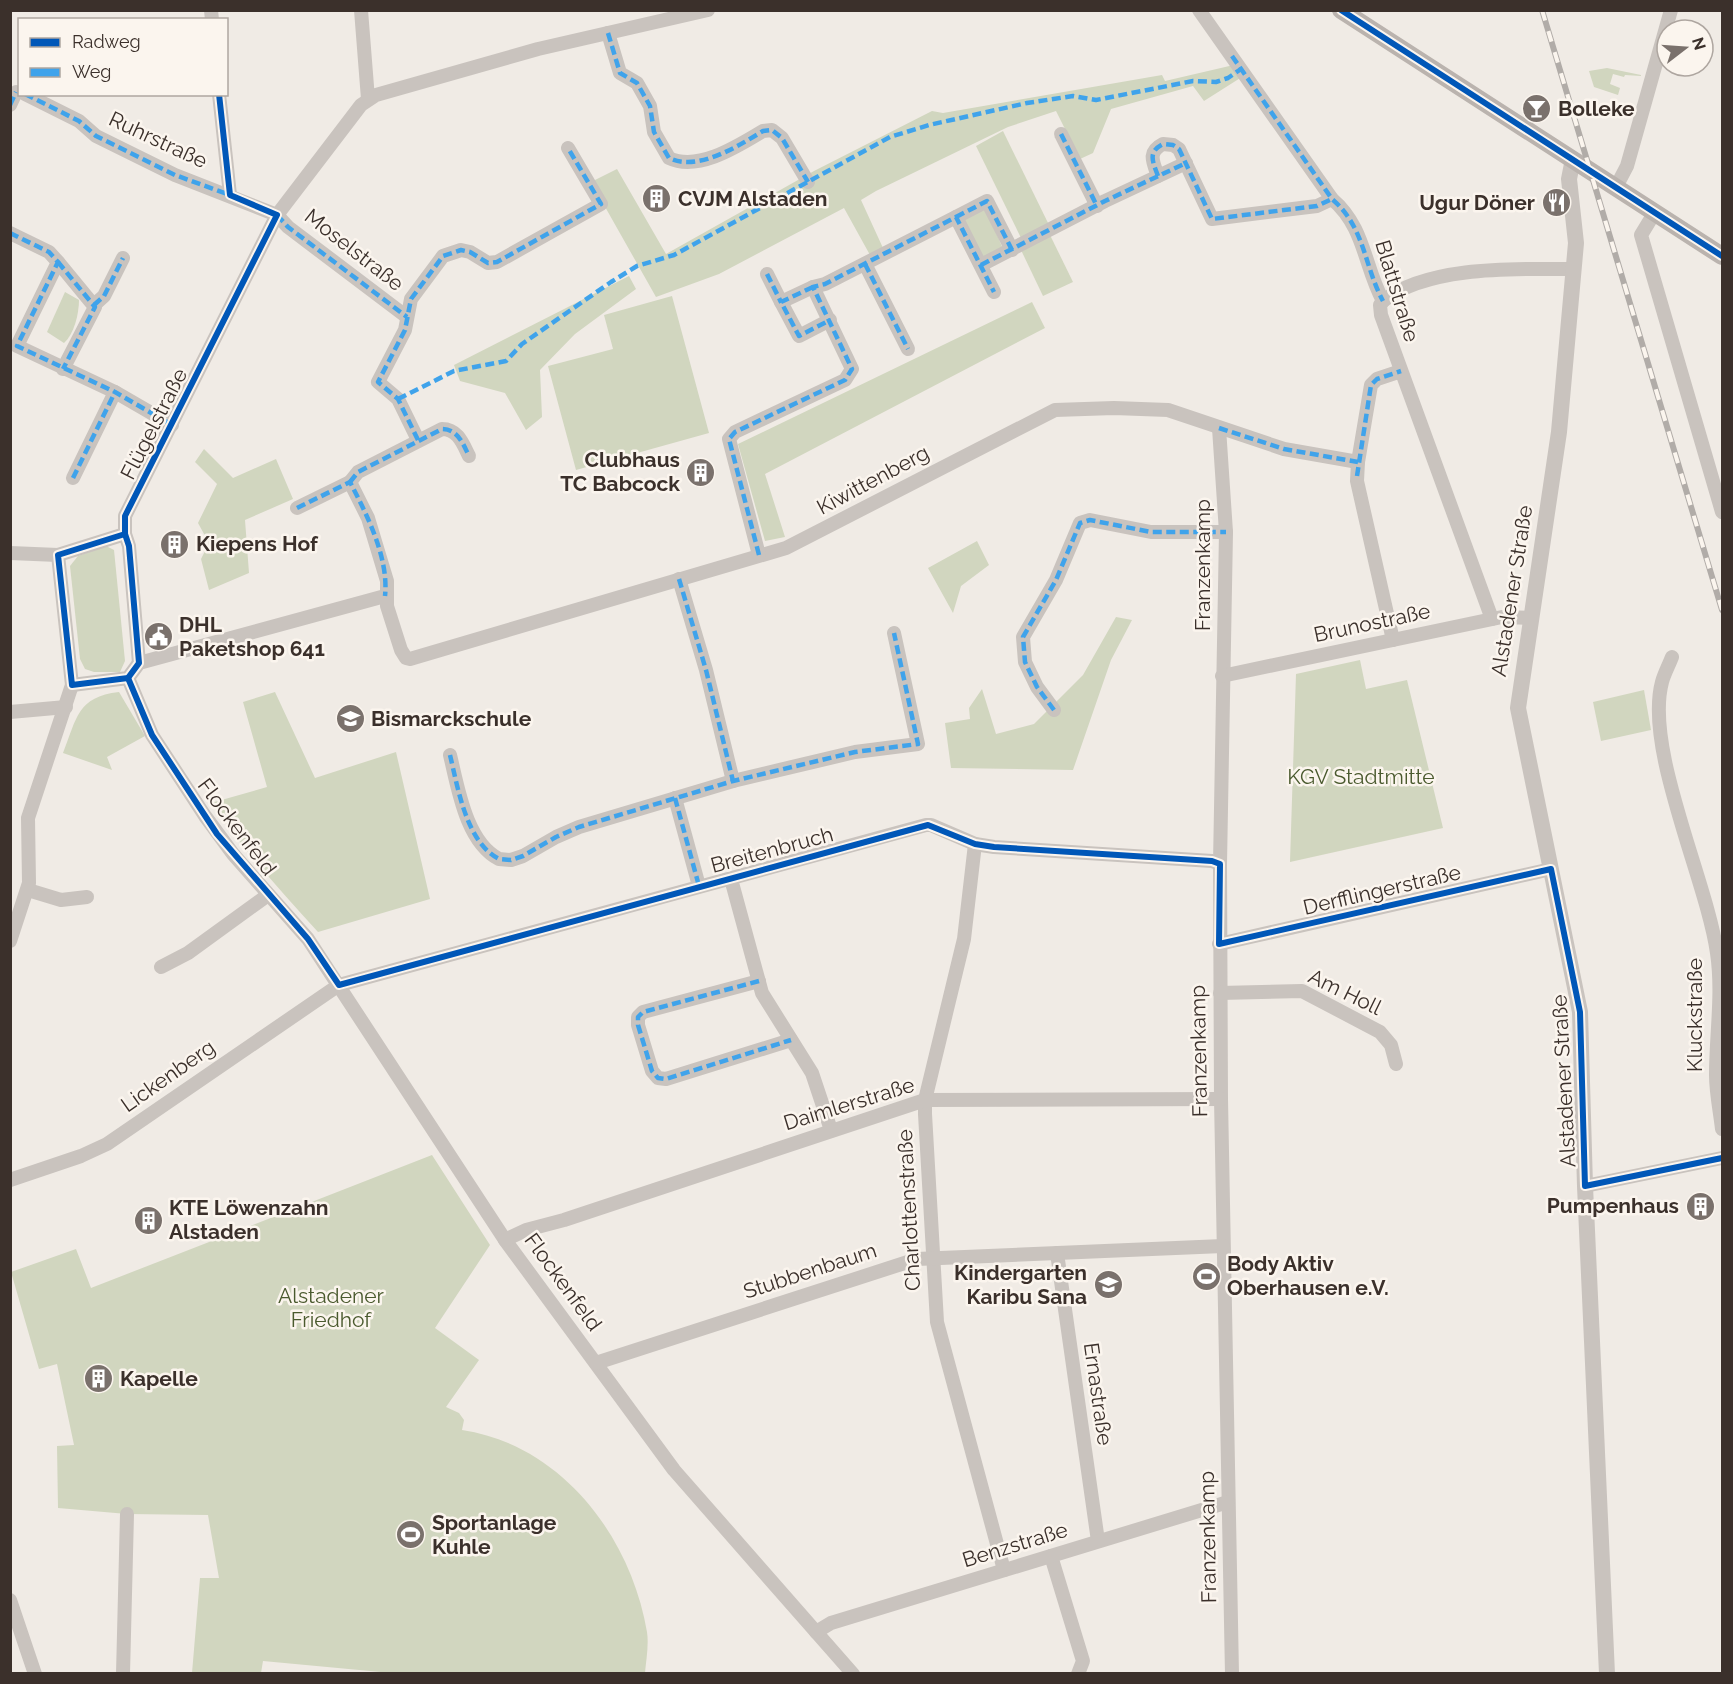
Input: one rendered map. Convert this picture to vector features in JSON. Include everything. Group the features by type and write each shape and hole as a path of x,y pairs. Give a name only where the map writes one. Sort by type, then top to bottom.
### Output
{"main road":[{"path":"1341,10 1722,256"}],"street":[{"path":"361,10 368,99 538,49 708,10"},
{"name":"Blattstraße","path":"1199,10 1332,199 1341,206 1352,222 1368,256 1383,301 1379,310 1492,619"},
{"path":"1616,187 1627,166 1671,10"},
{"path":"608,33 620,73 637,83 650,106 654,132 669,158 682,163 700,161 763,131 772,130 783,138 808,182"},
{"path":"10,105 18,92"},
{"name":"Ruhrstraße","path":"26,96 79,121 96,136 175,175 277,215"},
{"path":"219,96 230,195"},
{"name":"Flügelstraße","path":"139,663 129,546 125,534 128,510 277,215 368,99"},
{"path":"1061,134 1097,206"},
{"path":"1158,176 1152,158 1159,145 1167,143 1176,147 1212,219 1317,206 1332,199"},
{"name":"Moselstraße","path":"418,440 398,399 378,382 405,330 411,298 448,253 461,250 470,252 483,262 493,264 601,204 568,148"},
{"name":"Alstadener Straße","path":"1572,159 1569,171 1575,221 1573,269 1559,432 1530,618 1519,700 1519,720 1578,995 1607,1674"},
{"path":"981,265 1185,164"},
{"path":"781,302 825,284 987,201 1012,250"},
{"path":"1654,212 1641,235 1722,512"},
{"name":"Moselstraße","path":"277,215 288,227 407,317"},
{"path":"956,218 994,292"},
{"path":"10,233 49,252 94,305 94,311 63,369"},
{"path":"94,305 104,296 123,258"},
{"path":"58,262 14,349 115,392 172,425"},
{"path":"865,264 908,349"},
{"path":"1383,301 1417,285 1461,274 1507,268 1573,269"},
{"path":"767,274 799,336 830,320"},
{"path":"759,555 729,439 735,432 849,377 851,364 813,287"},
{"path":"1393,640 1359,488 1358,462 1371,385 1377,379 1401,371"},
{"path":"73,478 115,392"},
{"name":"Kiwittenberg","path":"385,596 401,650 406,658 796,543 1055,410 1114,408 1168,410 1284,449 1358,462"},
{"name":"Franzenkamp","path":"1219,428 1226,532 1222,676 1220,993 1232,1674"},
{"path":"297,508 350,482 358,472 442,429 452,430 459,437 469,456"},
{"path":"72,685 128,678 139,663 385,596 387,581 368,518 350,482"},
{"path":"1054,710 1037,687 1025,662 1023,637 1056,580 1080,524 1090,520 1151,532 1226,532"},
{"path":"10,553 58,555 125,534"},
{"path":"10,941 27,890 28,818 72,685 58,555"},
{"path":"679,579 706,670 733,781"},
{"name":"Brunostraße","path":"1222,676 1492,619 1530,618"},
{"path":"450,756 463,811 484,848 495,857 505,860 530,853 570,831 733,781 855,752 918,744 894,633"},
{"name":"Kluckstraße","path":"1672,657 1662,682 1661,725 1670,778 1709,914 1717,953 1720,992 1716,1076 1722,1129"},
{"name":"Flockenfeld","path":"128,678 152,735 226,846 308,939 505,1240 674,1470 853,1674"},
{"path":"10,712 66,707"},
{"path":"675,798 699,886"},
{"name":"Breitenbruch","path":"339,985 928,825 975,844 1212,861 1220,864"},
{"name":"Charlottenstraße","path":"975,844 964,939 925,1100 937,1322 1004,1570"},
{"name":"Derfflingerstraße","path":"1220,944 1551,869"},
{"path":"731,879 766,1001 815,1078 831,1130"},
{"path":"27,890 61,900 87,897"},
{"name":"Flockenfeld","path":"161,967 188,953 268,895"},
{"path":"759,981 644,1012 638,1017 652,1071 658,1078 666,1079 791,1040"},
{"name":"Lickenberg","path":"10,1180 81,1156 107,1144 339,985"},
{"name":"Am Holl","path":"1220,993 1302,991 1380,1032 1390,1046 1396,1064"},
{"name":"Daimlerstraße","path":"505,1240 526,1230 564,1220 925,1100 1221,1099"},
{"path":"1585,1186 1722,1158"},
{"name":"Stubbenbaum","path":"596,1363 908,1262 933,1258 1223,1246"},
{"name":"Ernastraße","path":"1057,1253 1098,1541"},
{"name":"Benzstraße","path":"816,1632 831,1623 1228,1502"},
{"path":"123,1674 127,1514"},
{"path":"1051,1556 1083,1662 1078,1674"},
{"path":"10,1600 35,1674"}],"green space":[{"path":"1238,64 1245,75 1204,101 1193,86 1111,109 1093,153 1080,159 1056,111 1008,127 876,191 861,200 883,248 870,255 844,208 719,274 656,297 591,182 617,169 666,254 814,171 932,111 943,113 1162,75 1165,81"},
{"path":"1607,68 1641,76 1625,75 1624,77 1613,74 1610,84 1620,88 1618,95 1594,87 1589,71"},
{"path":"1003,131 1050,227 1021,238 976,146"},
{"path":"986,209 1003,249 984,258 963,221 965,217"},
{"path":"1050,235 1073,282 1043,296 1021,250"},
{"path":"629,276 636,289 575,334 540,370 542,417 526,430 505,393 460,381 454,365"},
{"path":"65,292 79,300 75,323 64,343 47,332"},
{"path":"672,296 709,433 576,470 548,366 613,349 604,315"},
{"path":"1032,302 1045,328 765,474 785,537 765,541 738,444"},
{"path":"204,449 233,478 276,459 293,499 245,520 249,573 209,590 201,559 209,543 198,523 217,484 195,462"},
{"path":"977,541 989,565 961,586 953,613 928,568"},
{"path":"106,546 114,550 125,661 120,672 94,672 85,669 80,659 70,566 78,556"},
{"path":"1116,617 1132,620 1111,660 1073,770 951,768 945,723 970,719 969,708 982,689 996,734 1034,724 1083,675"},
{"name":"KGV Stadtmitte","path":"1360,660 1366,689 1407,680 1443,828 1290,862 1296,674"},
{"path":"1644,690 1651,730 1601,741 1593,702"},
{"path":"119,692 145,736 107,757 112,770 63,753 80,711 94,699"},
{"path":"275,692 315,778 396,752 430,899 318,932 263,870 223,820 211,803 267,787 243,702"},
{"name":"Alstadener Friedhof","path":"432,1155 490,1245 435,1328 479,1360 446,1407 459,1413 464,1420 462,1430 498,1439 531,1455 560,1475 586,1501 608,1530 625,1562 639,1597 648,1637 645,1673 402,1674 263,1661 261,1673 192,1673 200,1578 219,1578 208,1515 127,1514 58,1508 57,1446 74,1445 57,1364 39,1369 11,1272 76,1249 91,1288"}],"railway":[{"path":"1542,10 1722,610"}],"marked path":[{"path":"608,33 620,73 637,83 650,106 654,132 669,158 692,162 705,160 730,150 763,131 772,130 782,138 808,182"},
{"path":"1232,56 1332,199 1351,222 1358,234 1383,301"},
{"path":"398,399 454,371 506,361 522,344 637,266 674,255 890,137 929,125 1027,103 1073,96 1096,100 1193,81 1216,82 1228,78 1241,69"},
{"path":"10,105 16,92"},
{"path":"29,96 79,121 96,136 175,175 230,195"},
{"path":"1061,134 1097,206"},
{"path":"1158,176 1153,154 1163,144 1173,145 1179,149 1212,219 1317,206 1332,199"},
{"path":"418,440 398,399 378,382 405,330 411,299 443,256 461,250 470,252 488,263 497,262 601,204 568,148"},
{"path":"981,265 1105,201 1186,163"},
{"path":"956,217 987,201 1012,250"},
{"path":"277,215 288,227 407,317"},
{"path":"759,555 729,439 735,432 845,380 852,369 813,287 825,284 956,217 994,292"},
{"path":"10,233 49,252 58,262 17,346 115,392 172,425"},
{"path":"94,305 104,296 123,258"},
{"path":"58,262 95,307 63,369"},
{"path":"865,264 908,349"},
{"path":"767,274 781,302"},
{"path":"813,287 781,302 799,336 830,320"},
{"path":"1357,476 1371,385 1377,379 1401,371"},
{"path":"73,478 115,392"},
{"path":"1219,428 1284,449 1358,462"},
{"path":"350,482 358,472 442,429 456,434 469,456"},
{"path":"297,508 350,482 370,523 380,552 384,567 385,596"},
{"path":"1054,710 1037,687 1025,662 1023,637 1056,580 1080,523 1090,520 1151,532 1226,532"},
{"path":"679,579 706,670 733,781"},
{"path":"450,755 460,798 471,827 488,851 499,859 511,860 579,827 733,781 855,752 918,744 894,633"},
{"path":"675,798 699,886"},
{"path":"759,981 643,1012 638,1017 638,1025 652,1071 658,1078 666,1079 791,1040"}],"cycle path":[{"path":"1341,10 1722,256"},
{"path":"125,534 125,516 277,215 230,195 219,96"},
{"path":"125,534 129,546 139,663 128,678 72,685 58,555 125,534"},
{"path":"128,678 152,735 217,834 308,939 339,985 928,825 975,844 994,847 1212,861 1220,864 1219,944 1551,869 1580,1012 1585,1186 1722,1158"}],"place":[{"name":"Bolleke","path":"1537,109"},
{"name":"CVJM Alstaden","path":"657,199"},
{"name":"Ugur Döner","path":"1556,203"},
{"name":"Clubhaus TC Babcock","path":"701,472"},
{"name":"Kiepens Hof","path":"175,544"},
{"name":"DHL Paketshop 641","path":"158,637"},
{"name":"Bismarckschule","path":"350,719"},
{"name":"Pumpenhaus","path":"1700,1206"},
{"name":"KTE Löwenzahn Alstaden","path":"148,1220"},
{"name":"Body Aktiv Oberhausen e.V.","path":"1206,1276"},
{"name":"Kindergarten Karibu Sana","path":"1108,1285"},
{"name":"Kapelle","path":"99,1379"},
{"name":"Sportanlage Kuhle","path":"411,1535"}]}
